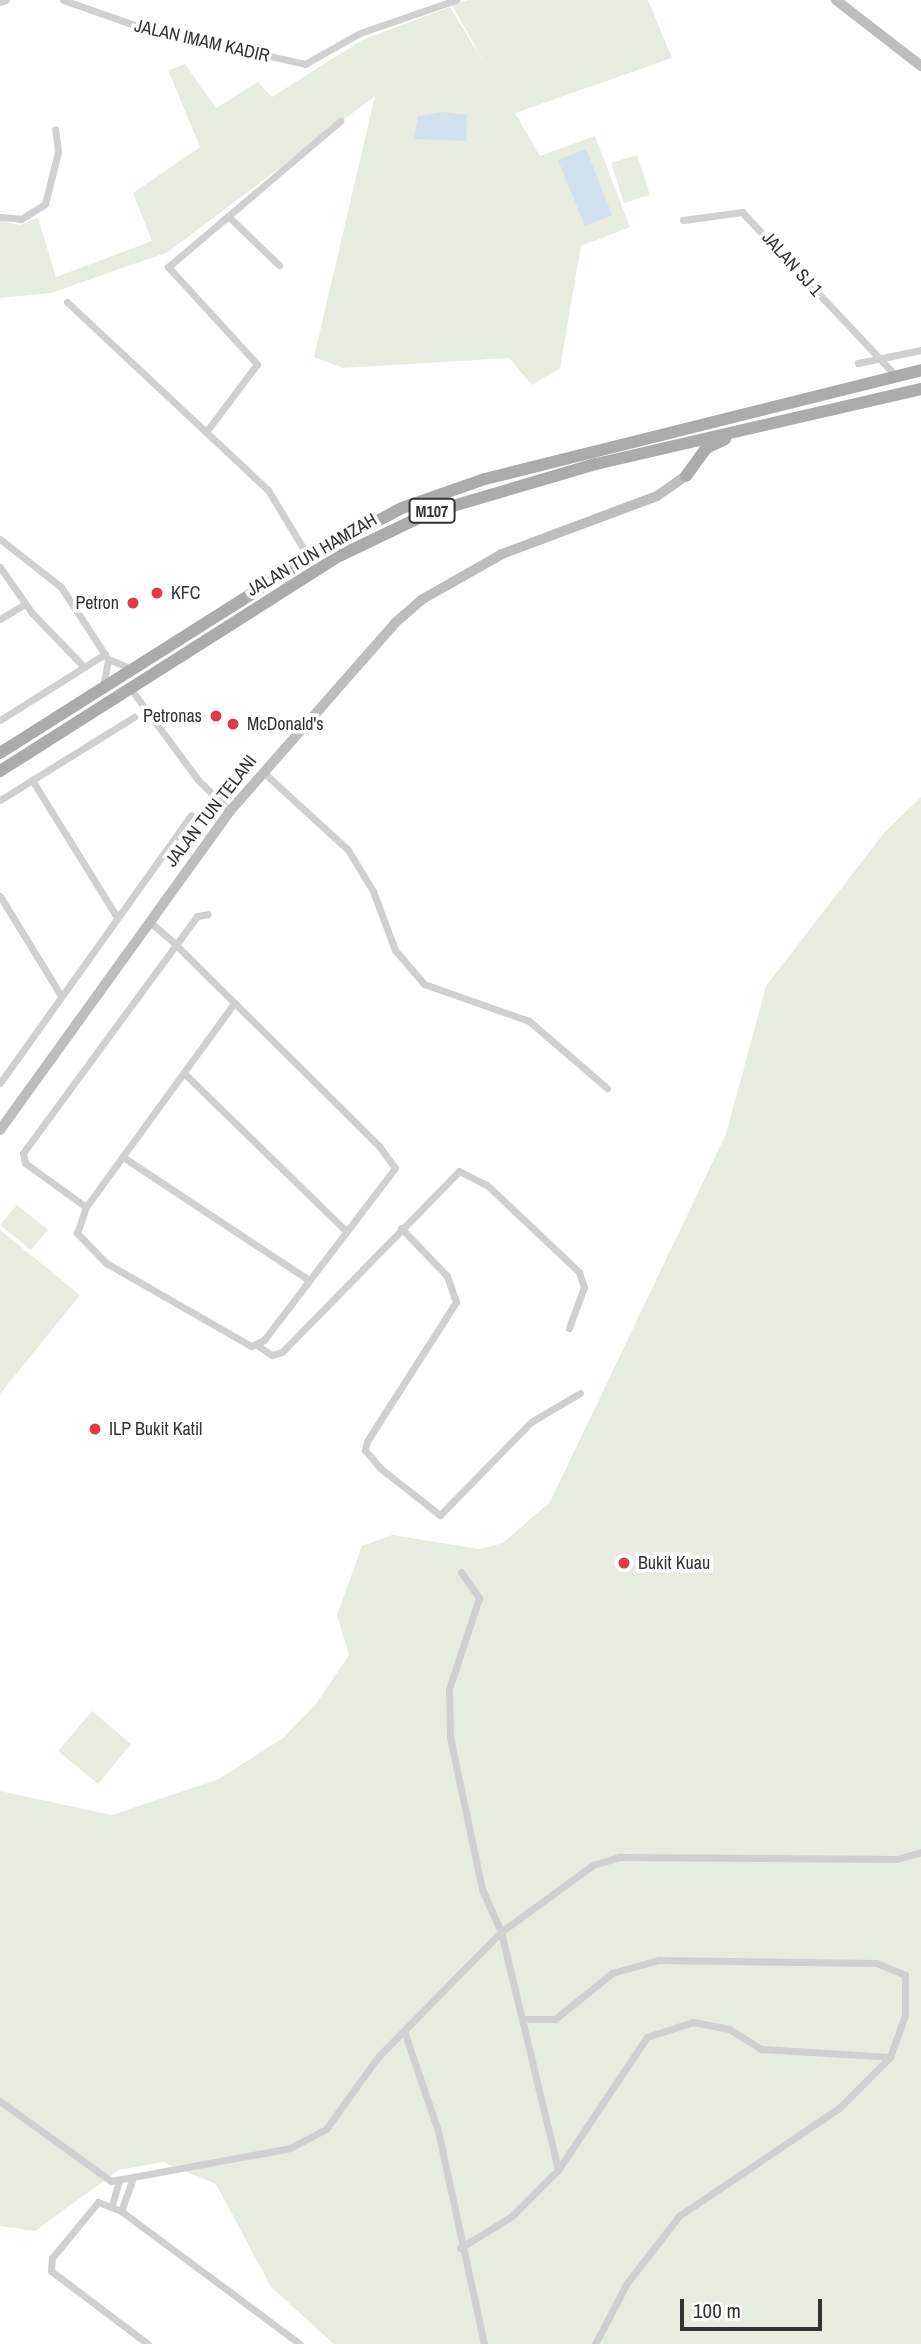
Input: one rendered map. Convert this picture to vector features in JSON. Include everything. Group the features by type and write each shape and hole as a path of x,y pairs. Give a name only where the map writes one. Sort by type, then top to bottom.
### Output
{"main road":[{"name":"JALAN TUN HAMZAH","path":"0,752 309,558 402,508 463,485 921,370"},
{"name":"JALAN TUN HAMZAH","path":"0,771 364,542 449,505 596,464 921,389"},
{"path":"687,476 712,444 789,420"},
{"path":"596,464 681,452 689,459 687,476"}],"street":[{"path":"0,2 6,0"},
{"name":"JALAN IMAM KADIR","path":"63,0 83,3 143,28 305,64 360,33 456,0"},
{"path":"823,0 851,13"},
{"path":"836,0 921,66"},
{"path":"206,432 257,364 167,268 340,121"},
{"path":"0,216 21,219 45,204 58,152 55,129"},
{"name":"JALAN SJ 1","path":"683,220 742,212 878,361 897,376"},
{"path":"228,215 279,265"},
{"path":"67,302 268,491 309,558"},
{"path":"858,363 878,361 921,349"},
{"path":"871,382 878,361"},
{"name":"JALAN TUN TELANI","path":"0,1130 230,811 366,652 421,600 502,554 657,496 687,476"},
{"path":"0,540 61,587 106,657 131,668"},
{"path":"0,566 25,604 84,667"},
{"path":"0,619 25,604"},
{"path":"0,720 84,667 106,657"},
{"path":"103,687 106,657"},
{"path":"129,688 147,707 198,780 230,811"},
{"path":"0,800 134,717"},
{"path":"263,772 348,850 373,891 395,950 424,984 529,1021 607,1088"},
{"path":"32,780 117,917"},
{"path":"0,1083 60,994 191,815"},
{"path":"0,896 60,994"},
{"path":"86,1207 25,1163 23,1153 176,944 202,911 208,914"},
{"path":"150,922 176,944 393,1161 393,1175 345,1231 257,1345"},
{"path":"234,1003 86,1207 77,1233 91,1252 238,1342 257,1345 272,1354 282,1352 453,1174 473,1174 579,1272 584,1287 569,1328"},
{"path":"184,1073 345,1231"},
{"path":"123,1157 309,1280"},
{"path":"401,1228 447,1276 456,1302 367,1441 365,1450 380,1468 440,1515 531,1422 580,1393"},
{"path":"461,1572 480,1598 449,1689 450,1738 482,1889 501,1932 558,2170"},
{"path":"0,2101 101,2178 119,2181 311,2140 344,2109 404,2031 501,1932 573,1876 620,1857 897,1859 921,1853"},
{"path":"522,2019 555,2019 612,1973 659,1960 876,1963 905,1975 907,1990 890,2057 839,2108 679,2216 626,2283 595,2344"},
{"path":"460,2248 512,2216 558,2170 647,2037 693,2022 729,2029 761,2049 890,2057"},
{"path":"404,2031 438,2131 460,2248 484,2344"},
{"path":"121,2211 132,2180"},
{"path":"112,2205 119,2181"},
{"path":"148,2344 56,2277 50,2264 92,2205 112,2205 121,2211 300,2344"}],"shaded area":[{"path":"468,0 648,0 672,58 515,113 540,156 595,136 630,227 581,246 560,368 532,385 509,358 343,368 314,357 375,96 168,252 51,293 0,298 0,221 20,225 38,218 56,277 152,241 133,193 200,147 168,70 185,64 216,108 258,82 272,97 362,40 450,7 485,64 452,5"},
{"path":"637,155 650,195 624,203 611,163"},
{"path":"921,797 921,2344 334,2344 271,2287 216,2184 163,2162 119,2170 35,2231 0,2226 0,1791 112,1815 219,1779 283,1738 316,1704 349,1655 337,1615 362,1546 392,1535 479,1549 503,1543 550,1502 726,1134 766,986 884,833"},
{"path":"17,1205 48,1230 31,1250 0,1225"},
{"path":"0,1230 80,1295 0,1394"},
{"path":"92,1711 131,1744 98,1784 58,1751"}],"water":[{"path":"443,112 467,115 466,141 414,139 418,116"},
{"path":"586,149 612,215 585,226 558,160"}],"place":[{"name":"KFC","path":"157,593"},
{"name":"Petron","path":"133,603"},
{"name":"Petronas","path":"216,716"},
{"name":"McDonald's","path":"233,724"},
{"name":"ILP Bukit Katil","path":"95,1429"},
{"name":"Bukit Kuau","path":"624,1563"}]}
